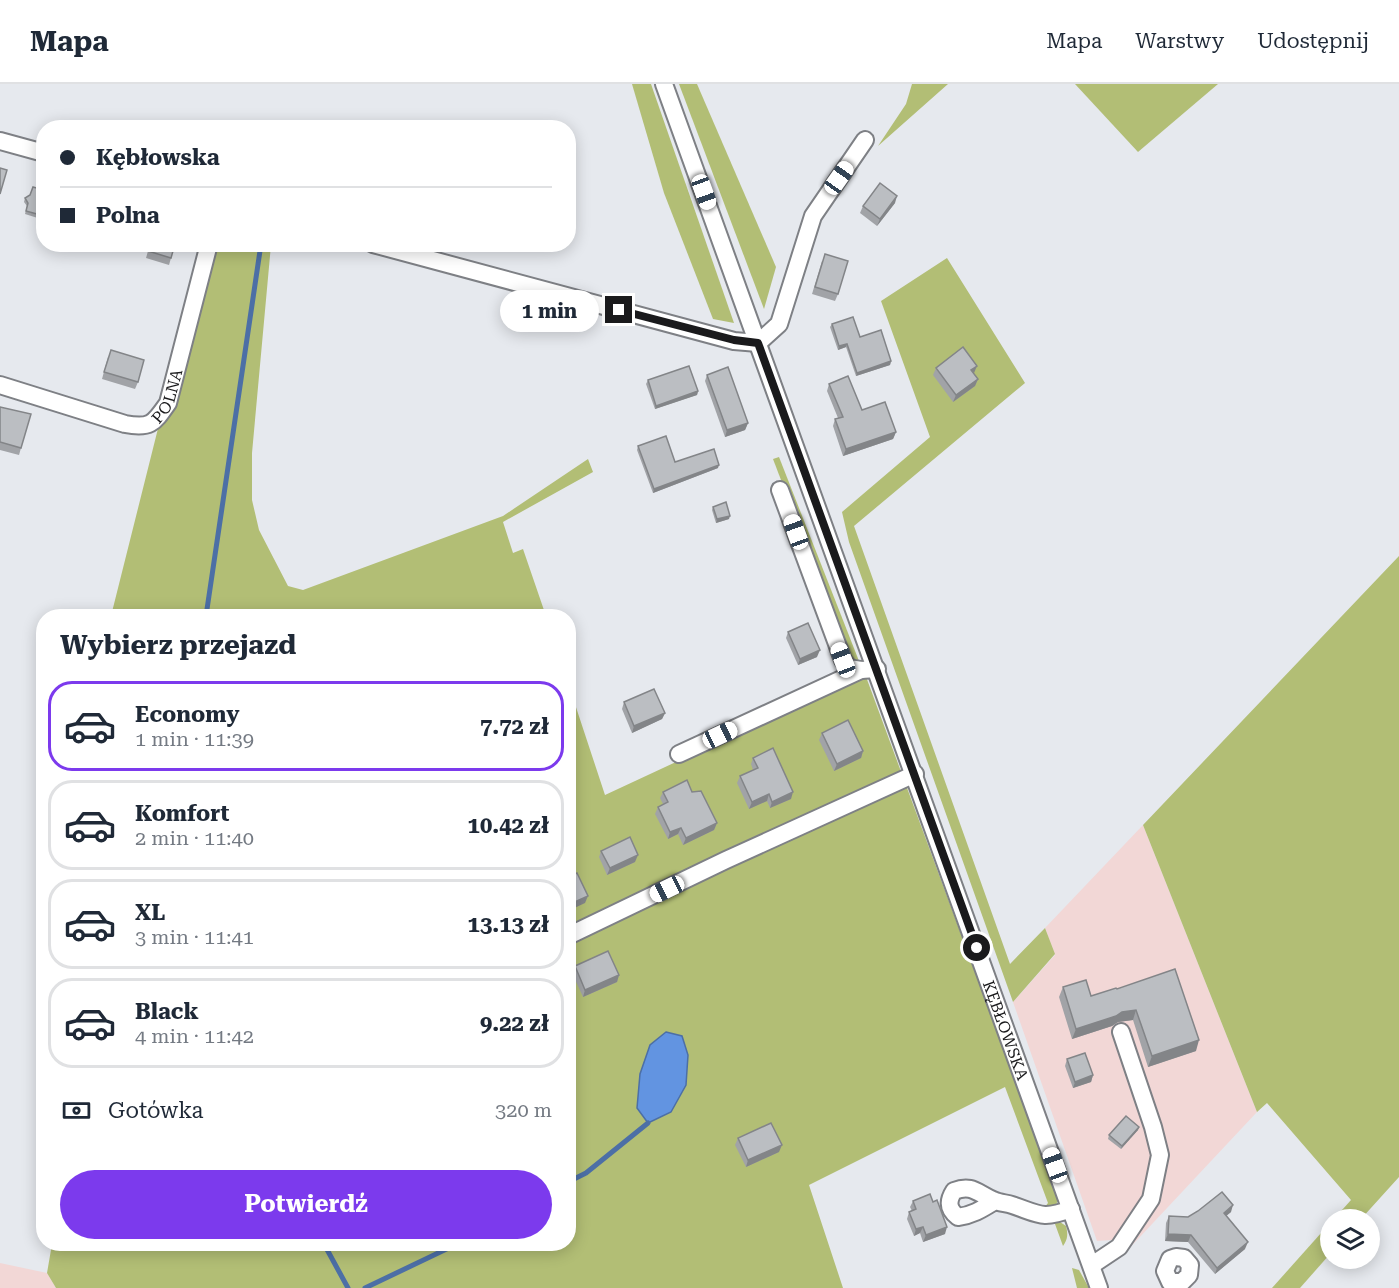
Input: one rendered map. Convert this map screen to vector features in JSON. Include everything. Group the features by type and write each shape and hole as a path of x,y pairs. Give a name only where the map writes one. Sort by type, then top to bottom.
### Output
{"street":[{"name":"KĘBŁOWSKA","path":"664,84 758,343 869,670 915,774 1099,1288"},
{"path":"403,252 734,340 758,343 779,324 813,216 865,140"},
{"path":"0,141 36,151"},
{"name":"POLNA","path":"0,385 125,424 139,427 149,425 156,420 168,403 207,252"},
{"path":"780,490 843,660 849,668 869,670"},
{"path":"679,754 869,670"},
{"path":"576,932 726,860 915,774"},
{"path":"1092,1265 1119,1247 1151,1199 1160,1155 1154,1127 1121,1032"},
{"path":"995,1201 1012,1205 1032,1214 1046,1216 1071,1209"}],"shaded area":[{"path":"1143,825 1257,1112 1123,1255 1112,1240 1097,1241 1013,1002 1055,955 1045,928"},
{"path":"0,1263 47,1273 56,1288 0,1288"}],"green space":[{"path":"632,84 651,84 734,323 713,319 664,193"},
{"path":"679,84 697,84 776,267 764,309"},
{"path":"912,84 948,84 878,146 906,104"},
{"path":"1075,84 1218,84 1138,152"},
{"path":"202,252 270,252 252,453 252,500 259,530 288,586 303,590 503,516 588,459 593,472 503,522 513,553 523,549 544,609 113,609"},
{"path":"947,258 1025,383 854,526 1010,964 1045,928 1055,954 1013,1002 849,542 842,512 930,437 881,301"},
{"path":"779,457 859,661 850,661 773,459"},
{"path":"1399,556 1399,1177 1370,1209 1343,1209 1351,1200 1267,1103 1257,1112 1143,825"},
{"path":"865,674 1058,1197 1056,1207 1044,1208 1048,1203 1005,1087 809,1185 843,1288 56,1288 47,1273 51,1251 576,1251 576,707 605,795"},
{"path":"1057,1220 1066,1226 1067,1236 1063,1246 1055,1224 1048,1221"},
{"path":"1320,1234 1320,1265 1300,1288 1272,1288"},
{"path":"1072,1268 1079,1270 1089,1288 1077,1288"}],"water":[{"path":"666,1032 682,1036 688,1055 686,1085 671,1112 648,1123 637,1108 640,1074 650,1045"}],"building":[{"path":"0,168 7,170 0,194"},
{"path":"880,183 897,196 880,219 863,206"},
{"path":"33,187 36,188 36,214 26,211 28,203 25,198 30,195"},
{"path":"151,252 173,252 171,258"},
{"path":"825,254 848,261 838,294 815,287"},
{"path":"853,317 860,337 881,330 891,361 857,373 847,344 839,346 832,324"},
{"path":"963,347 977,366 971,370 978,379 956,395 936,368"},
{"path":"111,350 144,360 138,382 104,372"},
{"path":"689,366 698,391 656,406 648,380"},
{"path":"728,367 748,423 727,430 707,375"},
{"path":"848,376 862,410 885,402 896,432 846,449 835,419 843,417 829,384"},
{"path":"0,407 31,414 21,448 0,442"},
{"path":"666,436 675,462 714,449 719,465 654,489 638,446"},
{"path":"726,502 730,516 717,519 713,507"},
{"path":"808,623 820,650 800,659 788,632"},
{"path":"654,689 665,713 634,726 624,702"},
{"path":"848,720 863,751 837,764 822,733"},
{"path":"773,748 793,792 772,802 769,794 752,802 740,776 758,768 753,758"},
{"path":"687,780 692,792 701,791 717,823 686,838 681,828 670,832 658,807 668,802 663,792"},
{"path":"630,837 638,855 610,868 601,851"},
{"path":"576,873 588,896 576,901"},
{"path":"608,951 619,975 585,990 576,966"},
{"path":"1175,969 1199,1040 1152,1056 1136,1010 1122,1012 1076,1029 1063,987 1086,980 1091,996"},
{"path":"1085,1053 1093,1075 1075,1082 1067,1059"},
{"path":"1126,1116 1139,1127 1122,1146 1109,1135"},
{"path":"771,1123 782,1145 748,1160 738,1138"},
{"path":"1222,1192 1233,1205 1224,1213 1248,1242 1217,1268 1191,1235 1168,1234 1169,1216 1188,1217"},
{"path":"930,1194 933,1202 937,1200 947,1227 926,1235 923,1227 916,1229 909,1212 916,1209 913,1201"}],"waterway":[{"path":"207,609 260,252"},
{"path":"576,1178 586,1173 648,1123"},
{"path":"328,1251 348,1288"},
{"path":"365,1288 442,1251"}],"route":[{"path":"619,310 734,340 758,343 977,948"}]}
